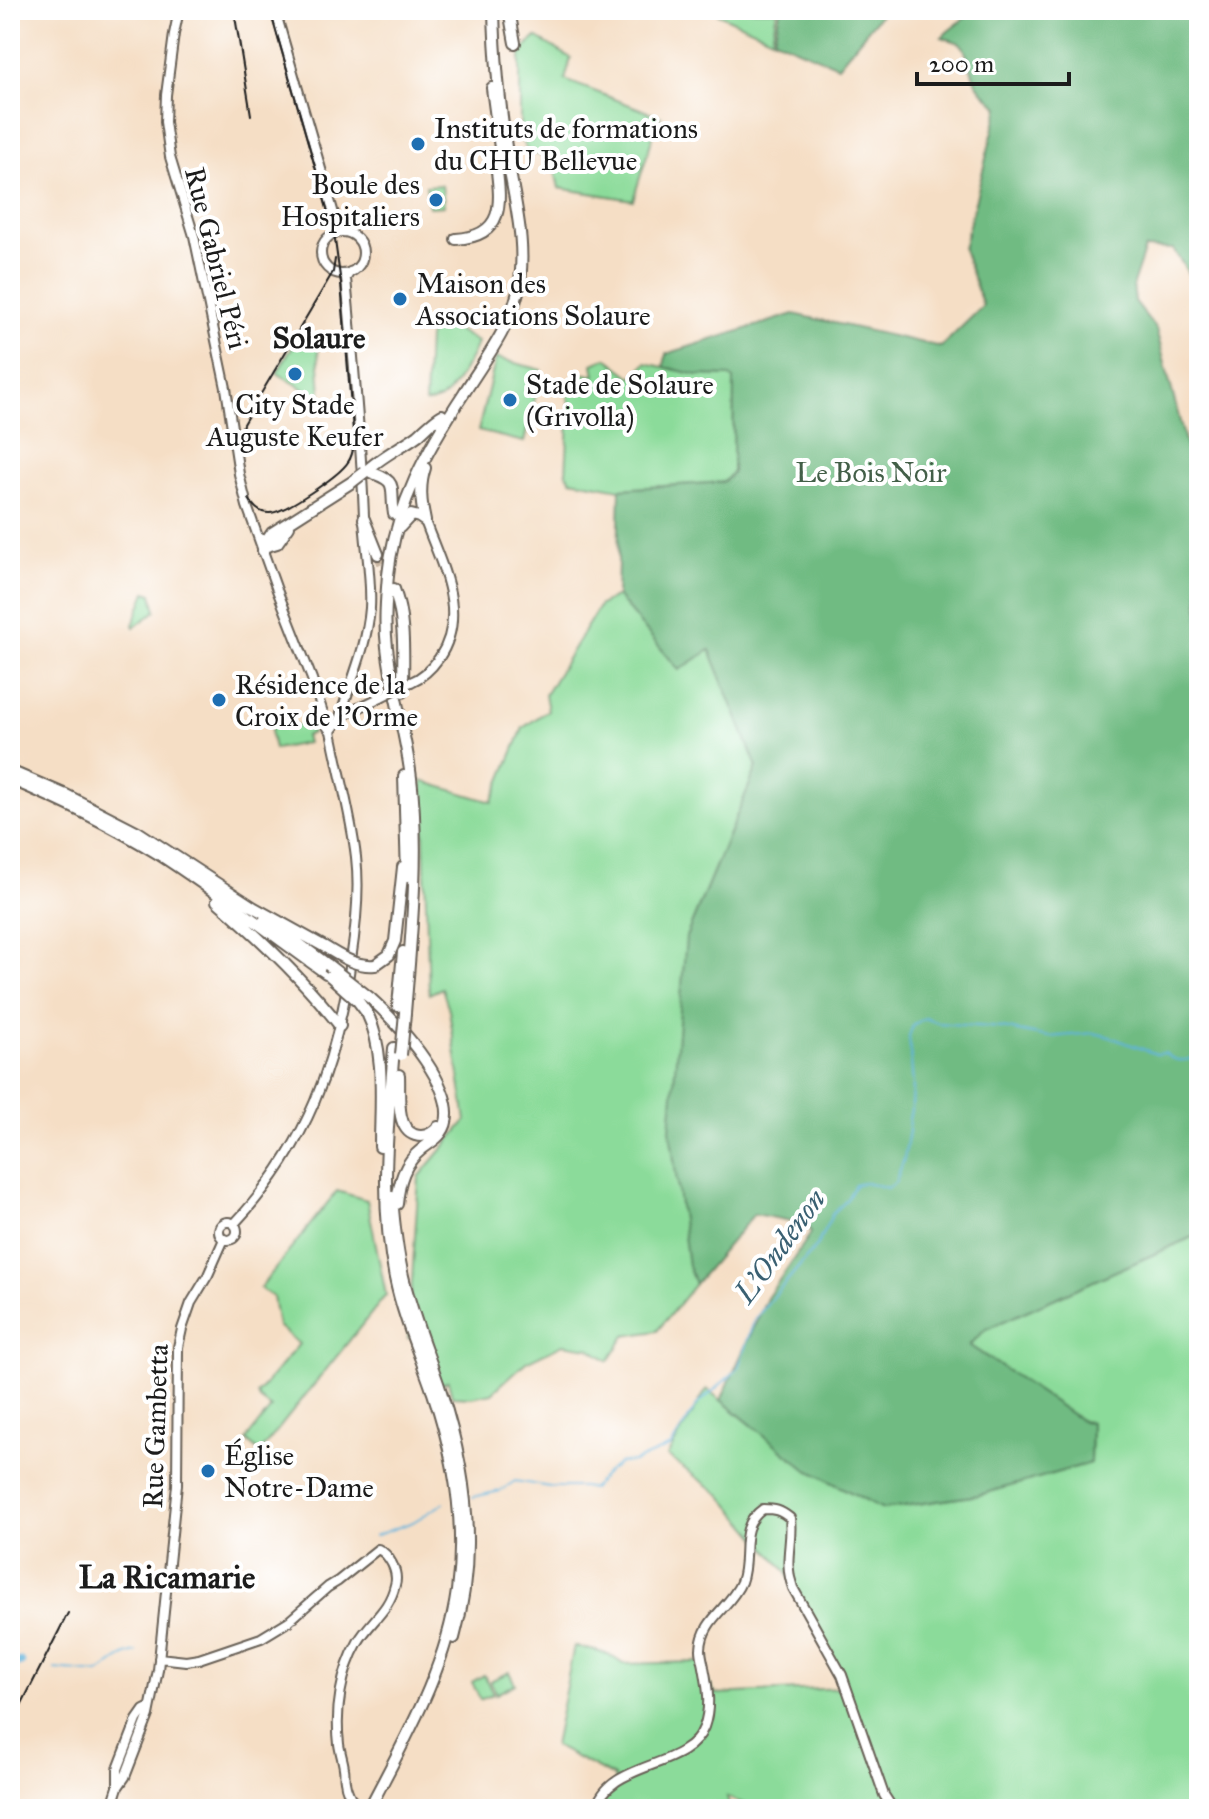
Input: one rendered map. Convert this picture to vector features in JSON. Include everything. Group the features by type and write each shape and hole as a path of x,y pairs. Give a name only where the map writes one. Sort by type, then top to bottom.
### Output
{"highway":[{"path":"376,1809 439,1683 459,1620 467,1534 454,1438 413,1339 395,1279 387,1223 386,1140 398,1052 408,895 405,779 384,670 380,625 382,572 394,514 412,467 498,326 513,279 515,236 494,108 488,10"},
{"path":"401,1010 409,966 415,846 411,778 387,648 388,572 396,531 412,483 429,448 496,343 509,319 518,292 521,234 501,105 494,10"},
{"path":"509,10 515,43"},
{"path":"456,239 483,233 492,226 497,216 500,205 493,131 494,108"},
{"path":"263,545 272,533 352,482 442,415"},
{"path":"425,521 421,484 430,457 429,448"},
{"path":"366,472 383,477 391,484 394,514"},
{"path":"396,531 411,515 425,521"},
{"path":"364,519 378,554"},
{"path":"394,589 403,639 403,726"},
{"path":"10,771 78,800 349,961 367,966 375,965 389,955 397,930 406,809"},
{"path":"10,779 147,843 328,972"},
{"path":"147,843 164,861 238,919 340,1026"},
{"path":"226,890 328,972 358,1001 401,1027 438,1082 447,1114 446,1125 439,1136 413,1156 405,1169 398,1186 395,1230"},
{"path":"369,1005 400,1034 419,1060 439,1098 443,1118 432,1134 427,1136 415,1136 406,1130 400,1118 398,1052"},
{"path":"369,1005 378,1046 381,1167 385,1188"},
{"path":"399,1075 391,1184 395,1230 403,1276 438,1395"},
{"path":"369,1809 434,1678 461,1589"}],"main road":[{"name":"Rue Gabriel Péri","path":"179,10 167,76 166,135 170,157 194,236 226,388 239,474 254,527 332,735"},
{"path":"275,10 336,221 342,232"},
{"path":"234,1224 265,1190 307,1121 326,1075 346,999 356,925 357,860 332,735 364,643 370,611 357,394 346,278 359,263 363,251 355,237 342,232 334,233 327,238 321,258 332,272 350,272"},
{"path":"341,712 348,713 411,682 430,669 443,652 453,623 453,603 425,521"},
{"path":"226,1221 234,1224 236,1236 224,1239 218,1232 220,1225 226,1221"},
{"name":"Rue Gambetta","path":"111,1809 149,1715 158,1670 175,1505 178,1347 191,1303 224,1239"},
{"path":"596,1809 602,1794 615,1783 682,1751 702,1732 709,1709 702,1640 707,1627 742,1580 746,1532 751,1520 763,1509 780,1510 790,1518 788,1558 793,1588 842,1675 884,1795 893,1809"},
{"path":"159,1658 199,1659 261,1638 289,1621 378,1549 384,1552 396,1576 396,1584 387,1606 359,1641 343,1682 339,1713 345,1781 357,1809"}],"green space":[{"path":"719,10 777,10 772,38 718,14"},
{"path":"780,10 884,10 838,66 774,39"},
{"name":"Le Bois Noir","path":"975,10 1199,10 1199,273 1190,276 1173,249 1145,248 1133,284 1135,302 1156,329 1199,495 1199,1234 986,1329 969,1345 1082,1421 1091,1422 1090,1463 979,1495 883,1509 806,1469 721,1400 767,1298 811,1233 807,1224 754,1214 695,1284 688,1266 670,1130 686,937 757,767 710,650 679,670 617,596 620,489 724,482 733,472 734,379 664,367 666,354 794,314 941,347 983,306 963,249 999,107 976,83 960,43 942,37"},
{"path":"536,37 571,58 565,80 661,117 633,200 559,188 555,159 528,152 520,138 520,59 523,49"},
{"name":"Boule des Hospitaliers","path":"442,185 444,206 429,207 426,186"},
{"path":"439,319 477,342 448,393 437,401 425,403 428,337"},
{"path":"301,332 317,336 321,394 314,395 277,373"},
{"name":"Stade de Solaure (Grivolla)","path":"496,358 542,370 524,442 478,431"},
{"path":"607,358 632,377 646,363 698,375 729,376 734,379 733,472 724,482 620,489 571,480 566,473 568,399 573,378 576,373 595,375 593,364"},
{"path":"146,592 152,594 156,611 134,627 133,625"},
{"path":"617,596 679,670 710,649 757,767 686,937 688,1266 695,1284 657,1331 625,1336 609,1361 589,1348 563,1344 526,1362 492,1393 471,1397 452,1396 448,1381 426,1391 419,1332 408,1338 419,1177 466,1121 449,1010 442,988 429,994 422,781 492,802 523,728 548,710 545,695 600,605"},
{"path":"272,723 309,726 312,733 305,736 307,743 274,749"},
{"path":"337,1191 367,1200 386,1295 260,1452 246,1440 271,1408 257,1394 299,1344 278,1326 273,1297 260,1288"},
{"path":"1199,1234 1199,1809 756,1809 727,1797 730,1809 599,1809 605,1794 616,1789 614,1777 554,1746 574,1646 608,1654 623,1664 698,1662 715,1694 844,1688 786,1571 721,1495 667,1456 707,1389 806,1469 883,1509 979,1495 1090,1463 1091,1422 1082,1421 969,1346 986,1329"},
{"path":"509,1672 515,1684 496,1694 490,1681"},
{"path":"484,1675 493,1694 480,1700 472,1682"}],"waterway":[{"name":"L'Ondenon","path":"473,1497 500,1491 515,1481 592,1489 620,1463 634,1462 671,1446 697,1405 738,1369 754,1320 817,1245 833,1213 846,1201 855,1185 866,1182 887,1188 895,1183 904,1159 912,1106 909,1036 913,1025 925,1018 938,1023 1002,1028 1049,1037 1094,1033 1156,1054 1165,1053 1177,1060 1190,1059 1199,1054"},
{"name":"L'Ondenon","path":"374,1536 413,1522 444,1503"},
{"name":"L'Ondenon","path":"55,1669 99,1673 122,1657 137,1652"},
{"name":"L'Ondenon","path":"10,1664 21,1662"}],"tunnel":[{"path":"378,554 390,580"}],"tram line":[{"path":"249,499 265,513 286,507 311,493 343,468 354,444 334,233 270,10"},
{"path":"239,441 243,424 333,272 335,259"}],"railway":[{"path":"234,10 251,115"},
{"path":"10,1727 68,1613"}],"place":[{"name":"Instituts de formations du CHU Bellevue","path":"418,144"},
{"name":"Boule des Hospitaliers","path":"436,200"},
{"name":"Maison des Associations Solaure","path":"400,299"},
{"name":"City Stade Auguste Keufer","path":"295,374"},
{"name":"Stade de Solaure (Grivolla)","path":"510,400"},
{"name":"Résidence de la Croix de l'Orme","path":"219,700"},
{"name":"Église Notre-Dame","path":"208,1471"}],"district":[{"name":"Solaure","path":"319,338"},
{"name":"La Ricamarie","path":"167,1577"}]}
